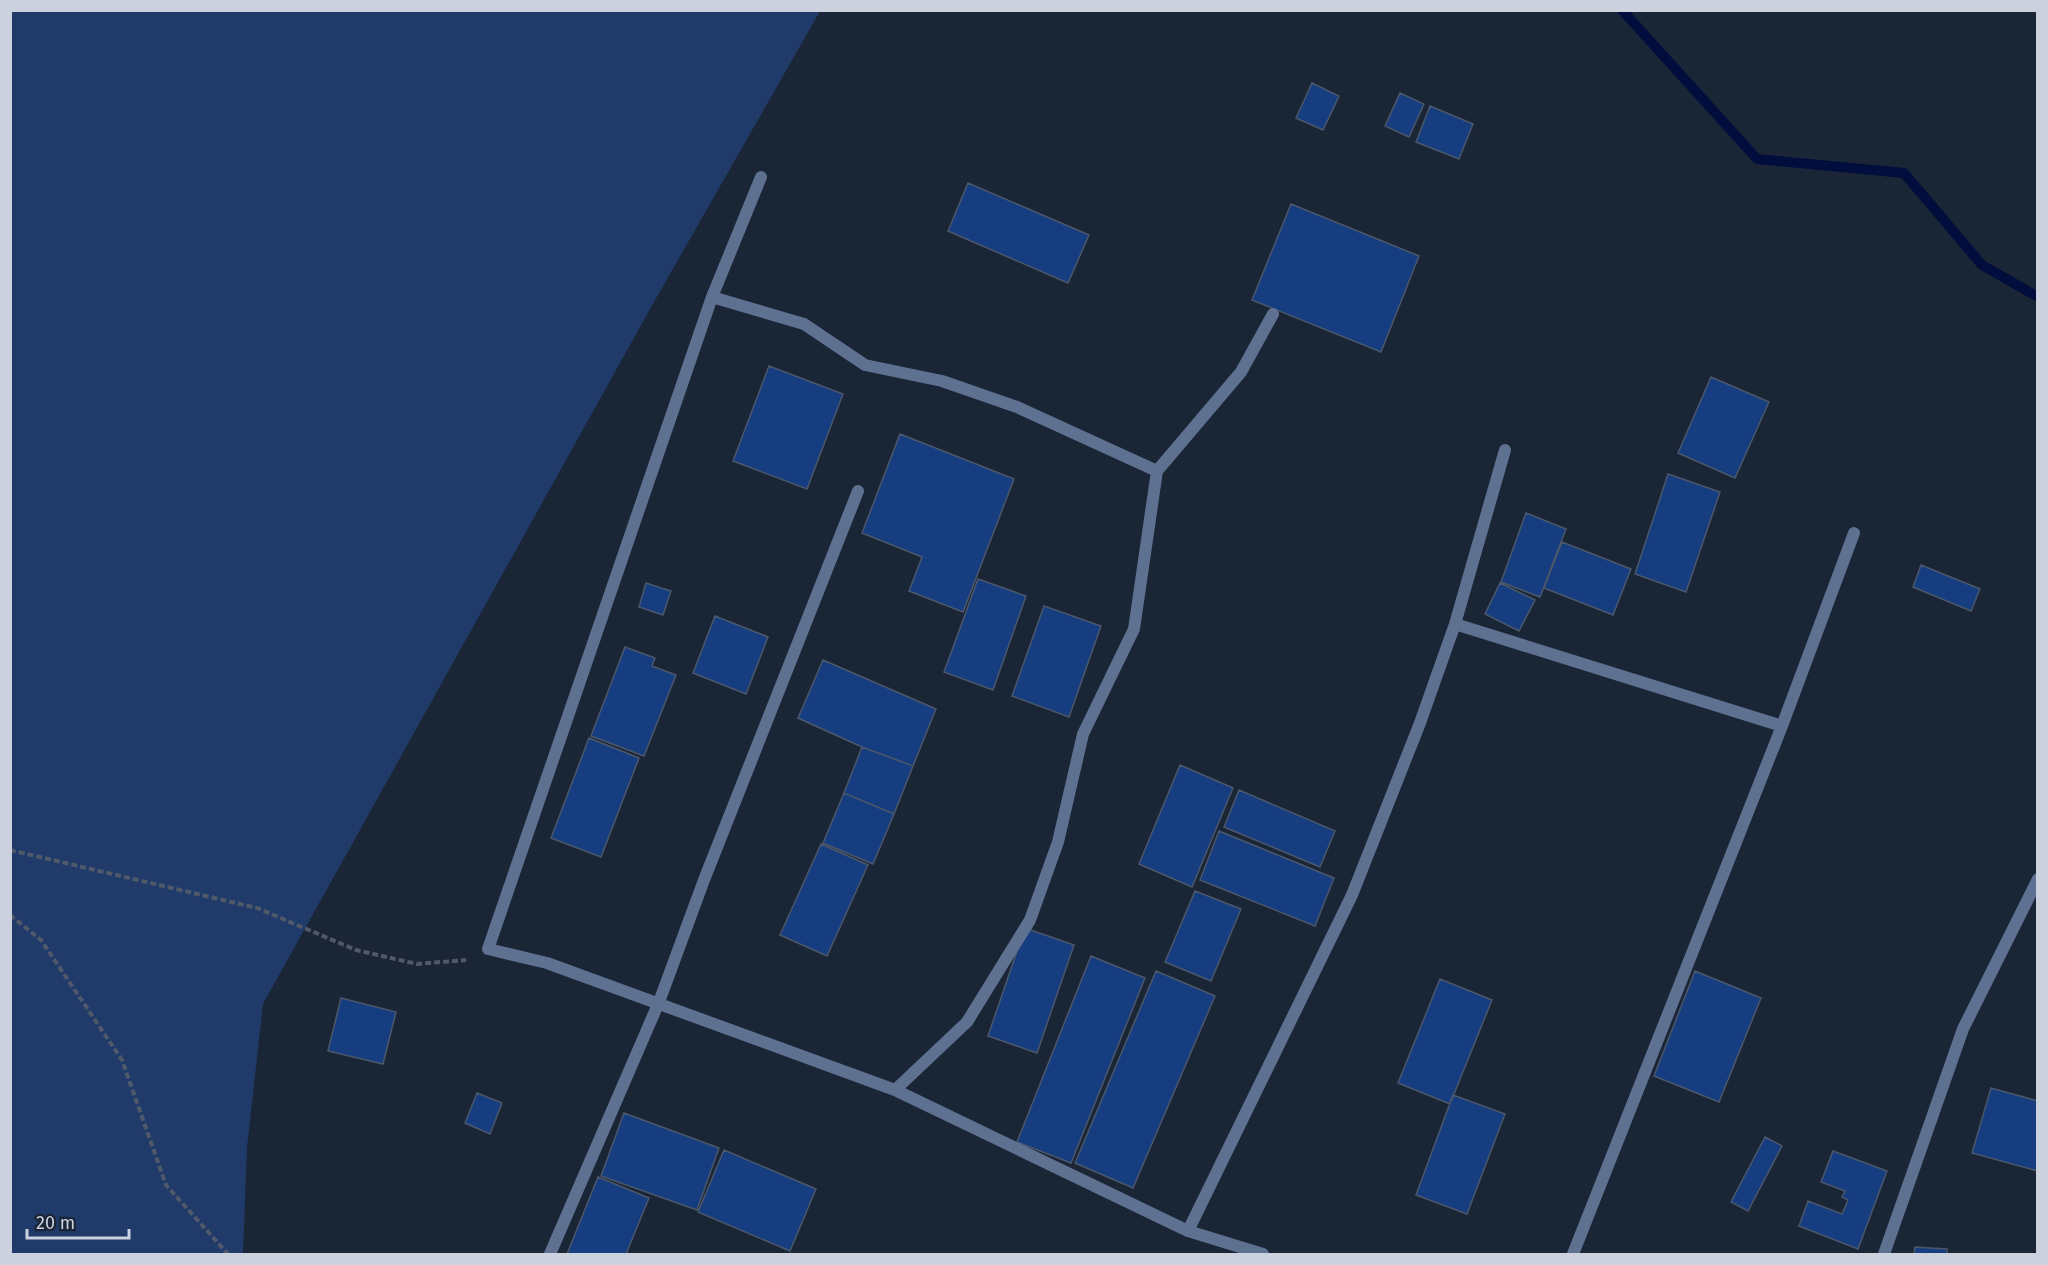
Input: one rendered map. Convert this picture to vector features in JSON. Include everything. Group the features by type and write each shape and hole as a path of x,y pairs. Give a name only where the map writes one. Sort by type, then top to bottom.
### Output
{"street":[{"path":"761,177 712,297 488,949 547,963 895,1090 1188,1231 1263,1254"},
{"path":"712,297 804,324 865,365 942,381 1017,407 1157,471"},
{"path":"895,1090 967,1022 1030,920 1058,842 1083,734 1134,629 1157,471 1240,372 1273,314"},
{"path":"1188,1231 1352,895 1420,723 1455,624 1505,450"},
{"path":"550,1254 658,1002 858,491"},
{"path":"1573,1254 1782,726 1854,533"},
{"path":"1455,624 1782,726"},
{"path":"1884,1254 1963,1029 2037,879"}],"path":[{"path":"10,850 257,908 356,950 417,964 461,962 488,949"},
{"path":"10,915 41,940 122,1060 166,1185 228,1254"}],"shaded area":[{"path":"10,11 820,11 654,302 263,1004 247,1147 243,1254 11,1254"}],"building":[{"path":"1312,83 1339,96 1323,130 1296,118"},
{"path":"1400,93 1424,104 1409,137 1385,126"},
{"path":"1430,106 1473,124 1459,159 1416,142"},
{"path":"968,183 1089,235 1068,283 948,231"},
{"path":"1291,204 1419,256 1381,352 1252,300"},
{"path":"769,366 843,394 807,489 733,461"},
{"path":"1711,377 1769,402 1735,478 1678,453"},
{"path":"900,434 1014,479 963,612 909,591 922,557 862,533"},
{"path":"1668,474 1720,492 1686,592 1635,574"},
{"path":"1526,513 1566,529 1540,597 1501,582"},
{"path":"1562,542 1631,569 1613,615 1544,588"},
{"path":"1921,565 1980,589 1971,611 1913,587"},
{"path":"978,579 1026,596 993,690 944,672"},
{"path":"646,583 671,591 663,615 639,607"},
{"path":"1500,583 1535,600 1519,631 1485,614"},
{"path":"1044,606 1101,626 1069,717 1012,696"},
{"path":"715,616 768,637 746,694 693,673"},
{"path":"625,647 655,658 652,666 676,675 644,756 591,736"},
{"path":"823,660 936,709 913,766 862,747 798,718"},
{"path":"589,738 639,758 601,857 551,838"},
{"path":"862,747 913,766 894,814 844,793"},
{"path":"1180,765 1233,788 1192,887 1139,864"},
{"path":"1239,790 1335,831 1320,867 1224,827"},
{"path":"844,793 894,814 873,864 823,843"},
{"path":"1219,831 1334,878 1315,926 1200,880"},
{"path":"821,844 868,865 827,956 780,935"},
{"path":"1195,891 1241,909 1211,981 1165,962"},
{"path":"1025,928 1074,945 1037,1053 988,1036"},
{"path":"1091,956 1145,978 1071,1163 1017,1142"},
{"path":"1156,971 1215,996 1133,1188 1075,1163"},
{"path":"1695,971 1761,998 1719,1102 1654,1076"},
{"path":"1440,979 1492,1000 1450,1104 1398,1083"},
{"path":"341,998 396,1012 383,1064 328,1051"},
{"path":"1991,1088 2038,1101 2038,1171 1972,1153"},
{"path":"477,1093 502,1103 490,1134 465,1123"},
{"path":"1453,1095 1505,1114 1467,1214 1416,1195"},
{"path":"624,1113 719,1148 697,1210 601,1176"},
{"path":"1765,1137 1782,1146 1748,1211 1731,1202"},
{"path":"724,1150 816,1189 790,1251 698,1212"},
{"path":"1833,1151 1887,1171 1858,1249 1799,1226 1808,1201 1842,1214 1848,1200 1842,1197 1845,1191 1821,1182"},
{"path":"598,1177 649,1198 626,1254 567,1254"},
{"path":"1915,1247 1947,1249 1947,1254 1914,1254"}],"waterway":[{"path":"1622,10 1757,159 1904,173 1982,265 2038,297"}]}
